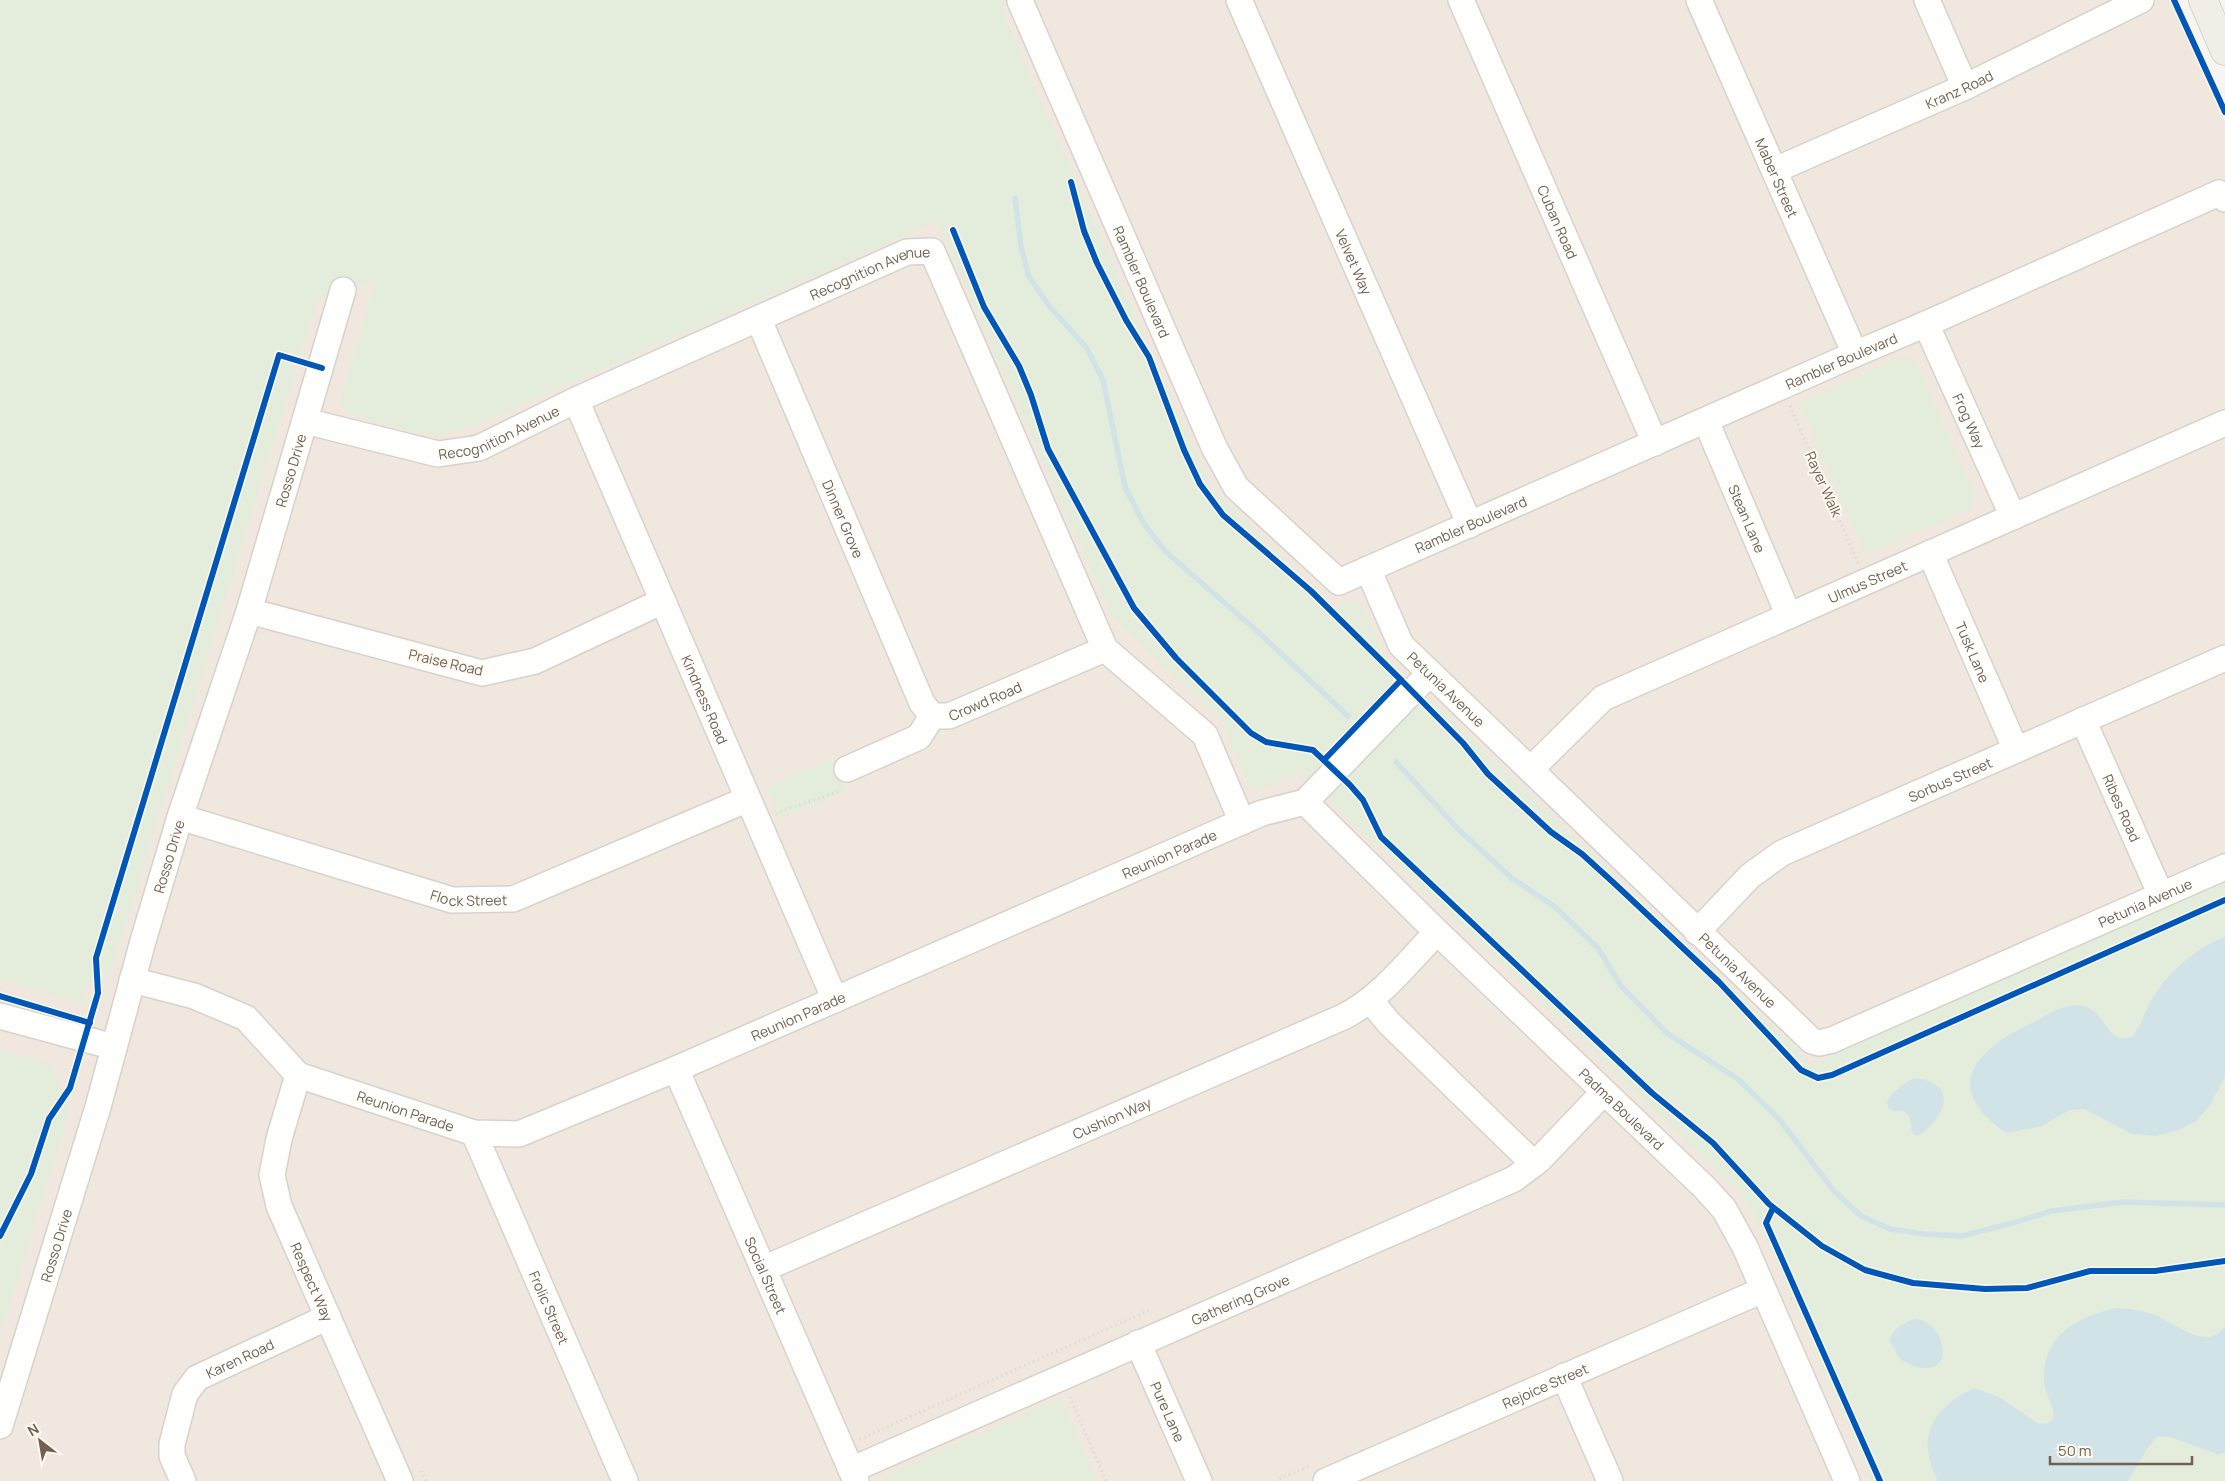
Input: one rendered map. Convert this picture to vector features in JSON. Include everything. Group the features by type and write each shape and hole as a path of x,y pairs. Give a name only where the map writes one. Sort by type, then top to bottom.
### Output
{"main road":[{"path":"2203,0 2225,51"}],"street":[{"name":"Velvet Way","path":"1239,0 1470,525"},
{"name":"Cuban Road","path":"1461,0 1656,443"},
{"name":"Maber Street","path":"1699,0 1855,354"},
{"path":"1927,0 1965,87"},
{"name":"Kranz Road","path":"1775,170 1965,87 2141,0"},
{"name":"Rambler Boulevard","path":"1020,1 1214,447 1236,487 1339,582 1855,354 2222,196"},
{"name":"Recognition Avenue","path":"305,421 438,454 479,448 576,400 907,252 932,251 1105,648 1205,735 1242,822"},
{"name":"Rosso Drive","path":"0,1426 98,1107 132,980 180,817 249,611 343,290"},
{"name":"Dinner Grove","path":"758,320 922,703 932,716"},
{"name":"Frog Way","path":"1926,324 2013,517"},
{"name":"Kindness Road","path":"576,400 835,1000"},
{"name":"Stean Lane","path":"1706,421 1789,616"},
{"name":"Ulmus Street","path":"1531,769 1603,698 2225,423"},
{"name":"Tusk Lane","path":"1930,554 2016,750"},
{"name":"Petunia Avenue","path":"1368,569 1401,644 1812,1041 1819,1043 1832,1040 2225,867"},
{"name":"Praise Road","path":"249,611 482,673 535,661 663,601"},
{"name":"Crowd Road","path":"847,769 919,737 932,716 949,716 1105,648"},
{"name":"Sorbus Street","path":"1697,932 1750,876 1772,858 2225,658"},
{"path":"1305,802 1430,673"},
{"name":"Ribes Road","path":"2084,720 2161,895"},
{"name":"Flock Street","path":"180,817 452,900 513,899 748,799"},
{"name":"Reunion Parade","path":"132,980 194,996 246,1018 298,1075 474,1133 519,1134 676,1069 1262,813 1305,802"},
{"name":"Padma Boulevard","path":"1305,802 1437,932 1705,1188 1724,1209 1745,1247 1847,1481"},
{"name":"Cushion Way","path":"763,1269 1343,1017 1370,1000 1437,932"},
{"path":"1370,1000 1389,1023 1534,1164"},
{"path":"0,1016 114,1048"},
{"name":"Social Street","path":"676,1069 854,1476"},
{"name":"Respect Way","path":"298,1075 280,1138 272,1175 279,1206 400,1481"},
{"name":"Gathering Grove","path":"854,1476 1138,1343 1514,1179 1534,1164 1604,1092"},
{"name":"Frolic Street","path":"474,1133 625,1481"},
{"name":"Rejoice Street","path":"1326,1481 1369,1472 1564,1376 1763,1290"},
{"name":"Karen Road","path":"183,1481 172,1456 172,1444 185,1394 196,1378 328,1317"},
{"name":"Pure Lane","path":"1138,1343 1198,1481"},
{"path":"1564,1376 1610,1481"}],"path":[{"path":"1795,1287 1802,1305"},
{"path":"860,1440 1152,1309"},
{"path":"1068,1394 1106,1481"}],"shaded area":[{"path":"0,0 2172,0 2225,122 2225,1481 0,1481"},
{"path":"2225,937 2225,1077 2209,1107 2196,1121 2179,1130 2156,1136 2132,1134 2084,1109 2070,1110 2040,1127 2006,1133 1986,1116 1974,1100 1970,1084 1973,1070 1982,1057 1996,1044 2051,1013 2069,1006 2089,1008 2115,1036 2122,1038 2132,1037 2157,992 2172,972 2191,956"},
{"path":"1914,1078 1924,1079 1938,1086 1944,1098 1940,1112 1935,1120 1925,1131 1917,1136 1912,1133 1910,1117 1904,1111 1889,1109 1887,1102 1895,1091"},
{"path":"2116,1308 2150,1313 2191,1334 2200,1336 2209,1337 2218,1334 2225,1326 2225,1453 2217,1454 2170,1437 2158,1436 2149,1446 2128,1481 1938,1481 1931,1465 1928,1438 1932,1425 1947,1405 1974,1388 1999,1397 2037,1423 2047,1424 2054,1418 2044,1382 2046,1362 2050,1349 2066,1329 2077,1322 2089,1316"},
{"path":"1915,1319 1924,1321 1932,1327 1942,1344 1943,1353 1941,1360 1935,1366 1919,1368 1903,1361 1889,1340 1893,1332 1899,1327"}],"green space":[{"path":"0,0 1021,0 1001,9 1211,488 1334,608 1350,600 1362,605 1383,655 1812,1064 2225,882 2225,1481 1872,1481 1756,1216 1740,1192 1300,772 1260,790 1249,786 1222,722 1112,617 937,221 470,427 439,434 408,430 346,411 340,401 377,277 317,301 112,970 81,989 87,1004 0,980"},
{"path":"1904,356 1916,362 1976,497 1971,508 1865,555 1799,403"},
{"path":"832,759 846,790 781,819 766,787"},
{"path":"0,1049 50,1064 70,1109 0,1336"},
{"path":"1061,1398 1098,1481 886,1481 889,1474"}],"waterway":[{"path":"1015,198 1021,247 1029,277 1050,307 1086,347 1103,380 1125,487 1144,524 1166,552 1257,631 1348,716"},
{"path":"1396,762 1460,831 1513,879 1554,906 1598,948 1621,986 1668,1034 1738,1079 1779,1119 1834,1191 1861,1216 1890,1229 1924,1234 1962,1236 2051,1211 2124,1202 2225,1205"}],"cycle path":[{"path":"2174,0 2225,112"},
{"path":"1071,182 1084,231 1097,263 1126,320 1149,357 1184,450 1200,484 1223,515 1311,591 1401,680 1324,760"},
{"path":"953,230 984,307 1019,366 1031,395 1048,449 1134,608 1176,658 1251,733 1266,742 1313,750 1363,800 1381,837 1652,1093 1713,1143 1769,1204 1822,1246 1865,1270 1913,1283 1985,1289 2027,1288 2090,1271 2155,1271 2225,1261"},
{"path":"0,1236 31,1174 49,1119 70,1088 98,993 96,958 279,355 322,368"},
{"path":"1401,680 1463,743 1488,774 1551,832 1582,854 1719,982 1801,1070 1818,1078 1832,1075 2225,900"},
{"path":"0,996 90,1023"},
{"path":"1773,1208 1766,1223 1880,1481"}]}
